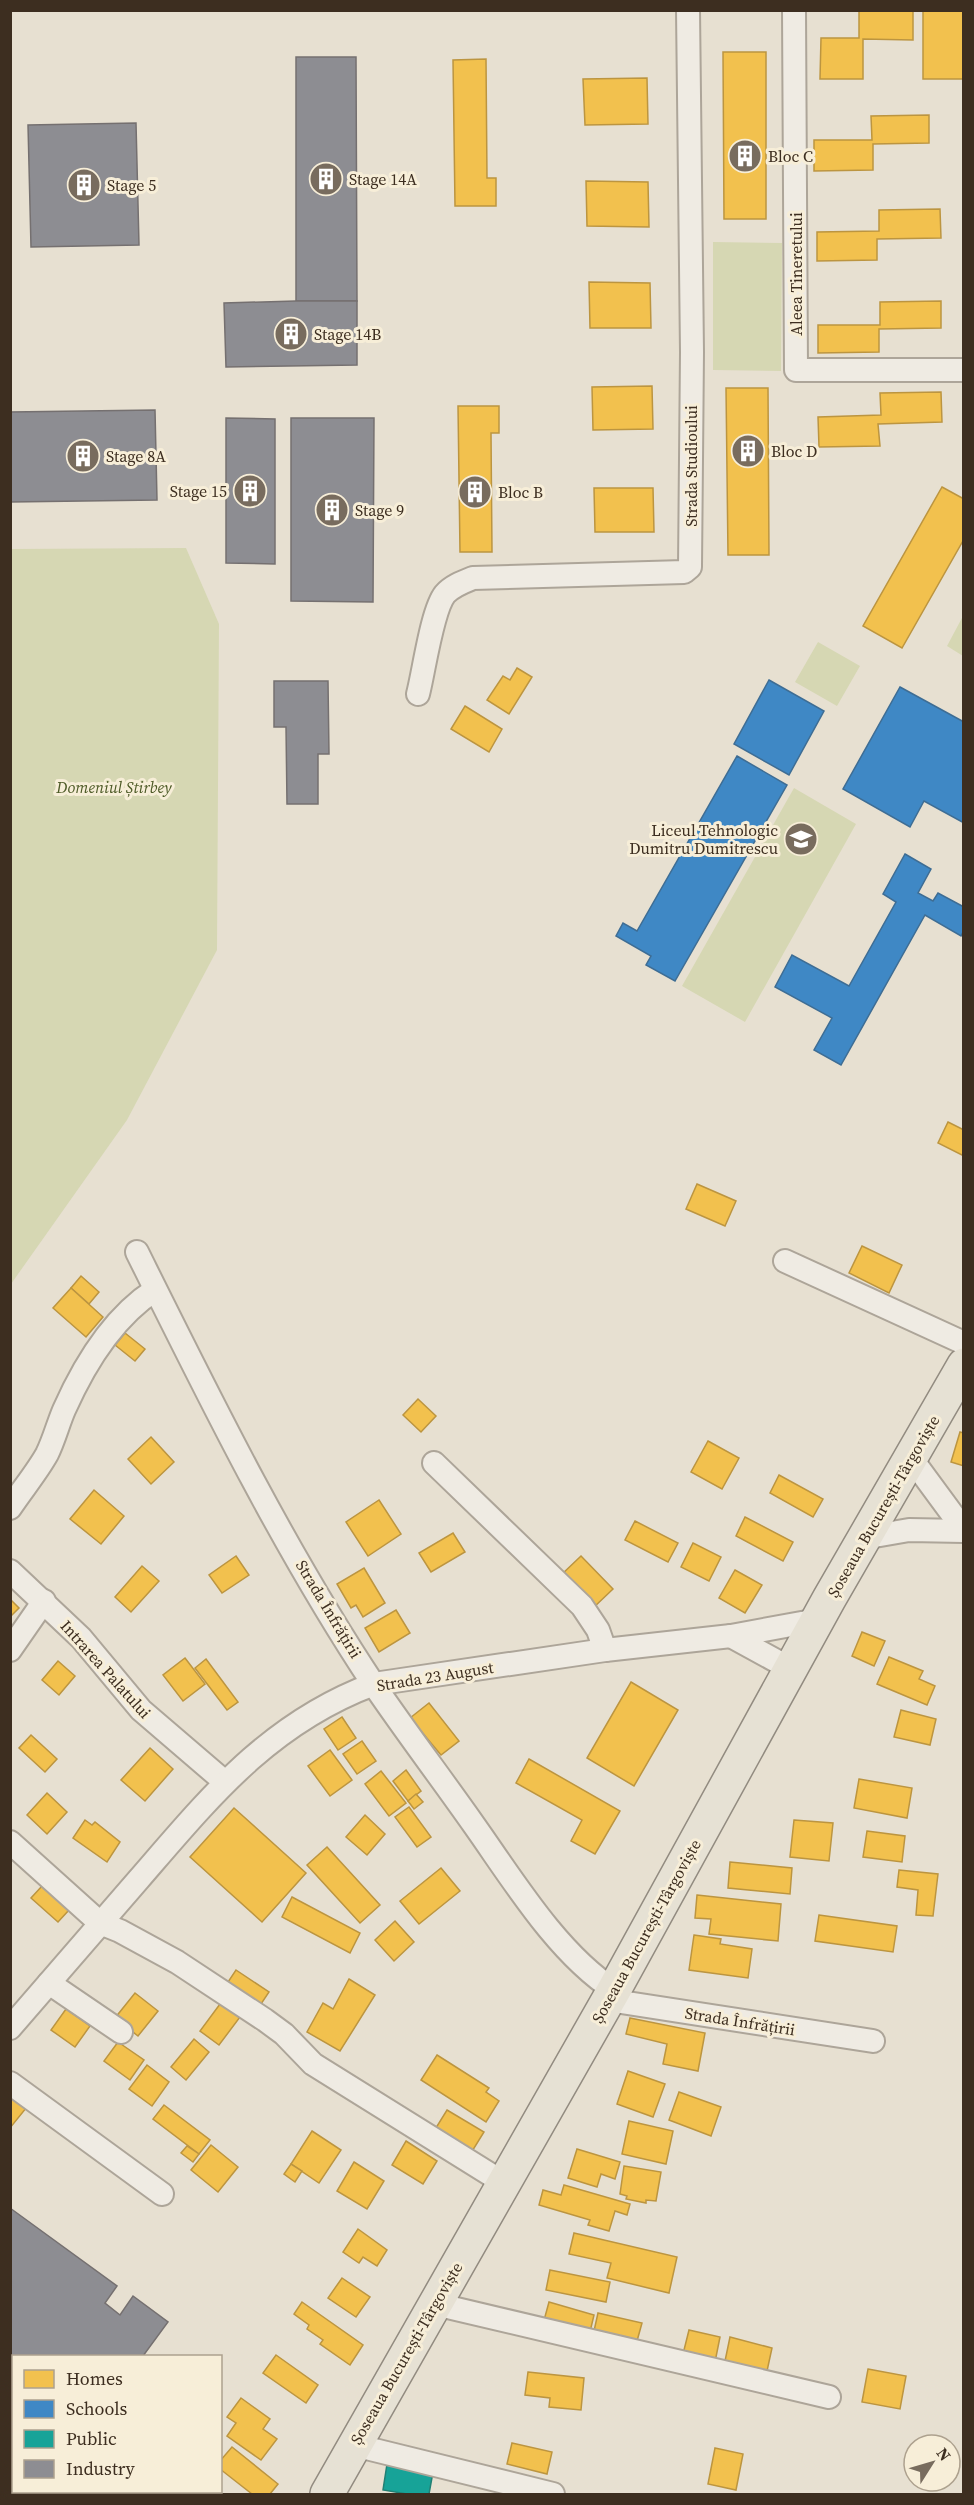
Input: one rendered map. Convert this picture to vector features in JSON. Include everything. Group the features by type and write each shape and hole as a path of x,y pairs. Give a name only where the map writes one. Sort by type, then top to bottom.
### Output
{"main road":[{"name":"Șoseaua București-Târgoviște","path":"327,2494 611,1995 863,1538 963,1365"}],"street":[{"name":"Strada Studioului","path":"418,694 438,608 445,595 458,584 473,578 684,572 690,567 692,352 688,10"},
{"name":"Aleea Tineretului","path":"794,10 796,370 963,370"},
{"name":"Strada Înfrățirii","path":"137,1252 197,1374 261,1495 374,1684 527,1900 578,1963 611,1995 873,2041"},
{"path":"785,1261 963,1343"},
{"path":"10,1508 47,1453 76,1384 100,1347 122,1316 137,1302 156,1290"},
{"path":"911,1458 963,1530"},
{"path":"434,1463 582,1606 598,1630 605,1650"},
{"path":"863,1538 909,1530 963,1530"},
{"name":"Intrarea Palatului","path":"10,1570 81,1638 141,1710 225,1782"},
{"path":"10,1650 44,1601"},
{"name":"Strada 23 August","path":"10,2028 225,1782 276,1736 332,1703 374,1684 605,1650 731,1636 818,1620"},
{"path":"731,1636 791,1669"},
{"path":"10,1842 100,1923 177,1962 284,2034 312,2064 504,2183"},
{"path":"49,1983 121,2032"},
{"path":"10,2084 162,2194"},
{"path":"435,2304 829,2397"},
{"path":"354,2445 553,2494"}],"green space":[{"path":"713,242 782,243 781,371 713,370"},
{"name":"Domeniul Știrbey","path":"186,548 219,624 217,950 127,1120 11,1284 11,549"},
{"path":"963,616 963,656 947,646"},
{"path":"818,642 860,666 837,706 795,682"},
{"path":"794,788 856,824 745,1022 682,986"}],"building: Homes":[{"path":"859,10 913,11 913,40 863,39 863,79 820,79 821,38 859,38"},
{"path":"923,10 964,10 964,79 923,79"},
{"name":"Bloc C","path":"723,52 766,52 766,219 724,219"},
{"path":"486,59 487,178 496,178 496,206 455,206 453,60"},
{"path":"647,78 648,124 585,125 583,79"},
{"path":"929,115 929,143 873,144 873,170 814,171 814,140 872,140 871,116"},
{"path":"586,181 648,182 649,227 587,226"},
{"path":"940,209 941,238 877,239 877,260 817,261 817,232 879,231 879,210"},
{"path":"589,282 650,283 651,328 590,328"},
{"path":"941,301 941,328 879,329 879,352 818,353 818,325 880,325 880,302"},
{"path":"652,386 653,429 593,430 592,387"},
{"name":"Bloc D","path":"726,388 768,388 769,555 728,555"},
{"path":"941,392 942,422 878,424 880,446 819,447 818,417 881,415 880,393"},
{"name":"Bloc B","path":"458,406 499,406 499,433 491,433 492,552 460,552"},
{"path":"942,487 964,499 964,539 902,648 863,626"},
{"path":"594,488 653,488 654,532 595,532"},
{"path":"517,668 532,677 509,714 487,700 503,676 510,680"},
{"path":"465,706 502,729 489,752 451,729"},
{"path":"948,1122 964,1130 964,1156 938,1143"},
{"path":"697,1184 736,1201 725,1226 686,1209"},
{"path":"862,1246 902,1265 889,1293 849,1273"},
{"path":"81,1276 99,1292 89,1304 71,1288"},
{"path":"71,1288 103,1317 86,1337 53,1308"},
{"path":"125,1333 145,1349 135,1361 115,1345"},
{"path":"418,1399 436,1416 421,1432 403,1415"},
{"path":"960,1432 964,1433 964,1466 951,1462"},
{"path":"151,1437 174,1462 151,1484 128,1459"},
{"path":"708,1441 739,1458 722,1489 691,1472"},
{"path":"779,1475 823,1499 813,1517 770,1493"},
{"path":"94,1490 124,1516 101,1544 70,1519"},
{"path":"379,1500 401,1534 368,1556 346,1522"},
{"path":"745,1517 793,1542 783,1561 736,1536"},
{"path":"635,1521 678,1543 668,1562 625,1540"},
{"path":"453,1533 465,1552 431,1572 419,1553"},
{"path":"693,1543 721,1557 709,1581 681,1567"},
{"path":"236,1556 249,1575 222,1593 209,1575"},
{"path":"581,1556 613,1589 592,1609 560,1576"},
{"path":"142,1566 159,1581 131,1612 115,1597"},
{"path":"364,1568 385,1603 363,1617 356,1605 351,1608 337,1584"},
{"path":"735,1570 762,1585 745,1613 719,1598"},
{"path":"10,1599 19,1608 10,1617"},
{"path":"396,1610 410,1633 379,1652 365,1628"},
{"path":"862,1632 885,1641 874,1666 852,1656"},
{"path":"889,1657 923,1671 919,1679 935,1686 927,1705 877,1684"},
{"path":"185,1658 205,1684 183,1701 163,1675"},
{"path":"206,1659 238,1702 227,1710 195,1668"},
{"path":"58,1661 75,1676 59,1695 42,1680"},
{"path":"631,1682 678,1710 634,1786 587,1758"},
{"path":"429,1703 459,1741 441,1755 410,1718"},
{"path":"901,1710 936,1719 930,1745 894,1737"},
{"path":"342,1717 356,1738 338,1750 324,1729"},
{"path":"31,1735 57,1759 45,1772 19,1748"},
{"path":"362,1741 376,1761 357,1774 343,1754"},
{"path":"150,1748 173,1769 145,1801 121,1780"},
{"path":"330,1750 352,1780 330,1796 308,1766"},
{"path":"529,1759 620,1811 595,1854 571,1841 582,1820 516,1783"},
{"path":"406,1770 421,1791 408,1801 393,1781"},
{"path":"381,1771 406,1803 389,1816 365,1784"},
{"path":"859,1779 912,1788 907,1818 854,1808"},
{"path":"47,1793 67,1812 47,1834 27,1815"},
{"path":"416,1794 423,1802 414,1809 408,1801"},
{"path":"409,1807 431,1837 417,1847 395,1817"},
{"path":"234,1808 306,1873 262,1922 190,1857"},
{"path":"365,1815 385,1834 367,1855 346,1837"},
{"path":"85,1820 92,1825 95,1822 120,1842 107,1862 73,1838"},
{"path":"794,1820 833,1823 829,1861 790,1857"},
{"path":"867,1831 905,1836 902,1862 863,1857"},
{"path":"327,1847 380,1905 360,1923 307,1865"},
{"path":"730,1862 792,1868 790,1894 728,1888"},
{"path":"441,1868 460,1891 419,1924 400,1901"},
{"path":"899,1870 938,1874 933,1916 916,1915 918,1890 897,1887"},
{"path":"42,1886 69,1910 58,1922 31,1898"},
{"path":"697,1895 781,1904 778,1941 709,1934 711,1919 695,1918"},
{"path":"292,1897 360,1933 350,1953 282,1917"},
{"path":"819,1915 897,1926 893,1952 815,1941"},
{"path":"395,1921 414,1942 394,1961 375,1940"},
{"path":"694,1935 721,1939 720,1944 752,1949 748,1978 689,1970"},
{"path":"236,1970 269,1992 259,2007 226,1985"},
{"path":"349,1979 375,1995 340,2051 307,2032 323,2003 333,2009"},
{"path":"135,1993 158,2011 138,2036 115,2018"},
{"path":"220,2004 240,2017 219,2045 200,2031"},
{"path":"66,2009 90,2026 75,2047 51,2030"},
{"path":"630,2018 705,2033 698,2071 663,2064 667,2044 626,2034"},
{"path":"194,2039 209,2052 186,2080 171,2067"},
{"path":"118,2042 144,2060 130,2080 104,2061"},
{"path":"437,2055 489,2088 486,2092 499,2101 486,2122 421,2080"},
{"path":"147,2065 169,2082 152,2106 129,2089"},
{"path":"628,2071 665,2084 653,2117 617,2104"},
{"path":"679,2092 721,2107 711,2136 669,2120"},
{"path":"10,2094 27,2107 10,2128"},
{"path":"164,2105 210,2140 199,2154 153,2119"},
{"path":"447,2110 484,2132 471,2153 434,2131"},
{"path":"629,2121 673,2131 666,2164 622,2154"},
{"path":"312,2131 341,2150 319,2183 291,2164"},
{"path":"406,2141 437,2161 423,2184 392,2165"},
{"path":"211,2145 238,2167 218,2192 191,2170"},
{"path":"187,2146 199,2154 193,2162 181,2153"},
{"path":"577,2149 620,2162 615,2179 601,2174 597,2187 568,2178"},
{"path":"354,2162 384,2181 367,2209 337,2191"},
{"path":"291,2164 302,2171 295,2182 284,2174"},
{"path":"624,2166 661,2172 656,2201 646,2200 646,2203 626,2199 627,2196 620,2194"},
{"path":"564,2185 630,2204 627,2215 615,2211 609,2231 588,2225 590,2220 539,2205 543,2190 561,2195"},
{"path":"358,2229 387,2250 377,2266 363,2257 359,2263 343,2252"},
{"path":"574,2233 677,2257 669,2293 607,2278 611,2263 569,2254"},
{"path":"550,2270 610,2282 606,2302 546,2290"},
{"path":"342,2278 370,2297 356,2317 328,2298"},
{"path":"302,2302 363,2345 350,2365 320,2344 323,2340 307,2329 309,2325 294,2314"},
{"path":"549,2302 594,2315 589,2336 543,2324"},
{"path":"598,2313 642,2323 637,2341 594,2331"},
{"path":"689,2330 720,2337 715,2362 683,2354"},
{"path":"730,2337 772,2348 767,2371 725,2361"},
{"path":"276,2355 318,2385 306,2403 263,2373"},
{"path":"868,2369 906,2376 900,2409 862,2402"},
{"path":"528,2372 584,2378 581,2410 549,2407 550,2398 525,2395"},
{"path":"241,2398 270,2419 263,2429 277,2439 261,2460 227,2436 236,2423 227,2417"},
{"path":"12,2440 12,2470 10,2469 10,2443"},
{"path":"512,2443 552,2452 547,2474 507,2464"},
{"path":"232,2447 278,2484 270,2494 252,2494 222,2471 222,2459"},
{"path":"715,2448 743,2454 736,2490 708,2484"},
{"path":"51,2493 101,2493 50,2494"}],"building: Schools":[{"path":"769,680 824,711 789,775 734,744"},
{"path":"900,687 964,722 964,823 924,801 910,827 843,789"},
{"path":"737,756 787,785 675,981 646,965 651,956 616,936 623,923 637,931"},
{"path":"905,854 931,869 918,893 933,901 938,893 964,907 964,930 961,936 925,915 841,1065 814,1050 832,1018 775,987 792,955 849,986 896,902 883,894"}],"building: Public":[{"path":"387,2464 433,2472 429,2494 407,2494 383,2490"}],"building: Industry":[{"name":"Stage 14A","path":"296,57 356,57 357,301 296,301"},
{"name":"Stage 5","path":"136,123 139,245 31,247 28,125"},
{"name":"Stage 14B","path":"357,301 357,365 226,367 224,303"},
{"name":"Stage 8A","path":"155,410 157,500 10,502 10,412"},
{"name":"Stage 15","path":"226,418 275,419 275,564 226,563"},
{"name":"Stage 9","path":"291,418 374,418 373,602 291,601"},
{"path":"274,681 328,681 329,754 318,754 318,804 287,804 286,727 274,727"},
{"path":"10,2208 117,2286 105,2303 120,2315 133,2296 168,2322 144,2355 12,2355 12,2358 10,2357"}],"place":[{"name":"Bloc C","path":"745,156"},
{"name":"Stage 14A","path":"326,179"},
{"name":"Stage 5","path":"84,185"},
{"name":"Stage 14B","path":"291,334"},
{"name":"Bloc D","path":"748,451"},
{"name":"Stage 8A","path":"83,456"},
{"name":"Stage 15","path":"250,491"},
{"name":"Bloc B","path":"475,492"},
{"name":"Stage 9","path":"332,510"},
{"name":"Liceul Tehnologic Dumitru Dumitrescu","path":"801,839"}]}
